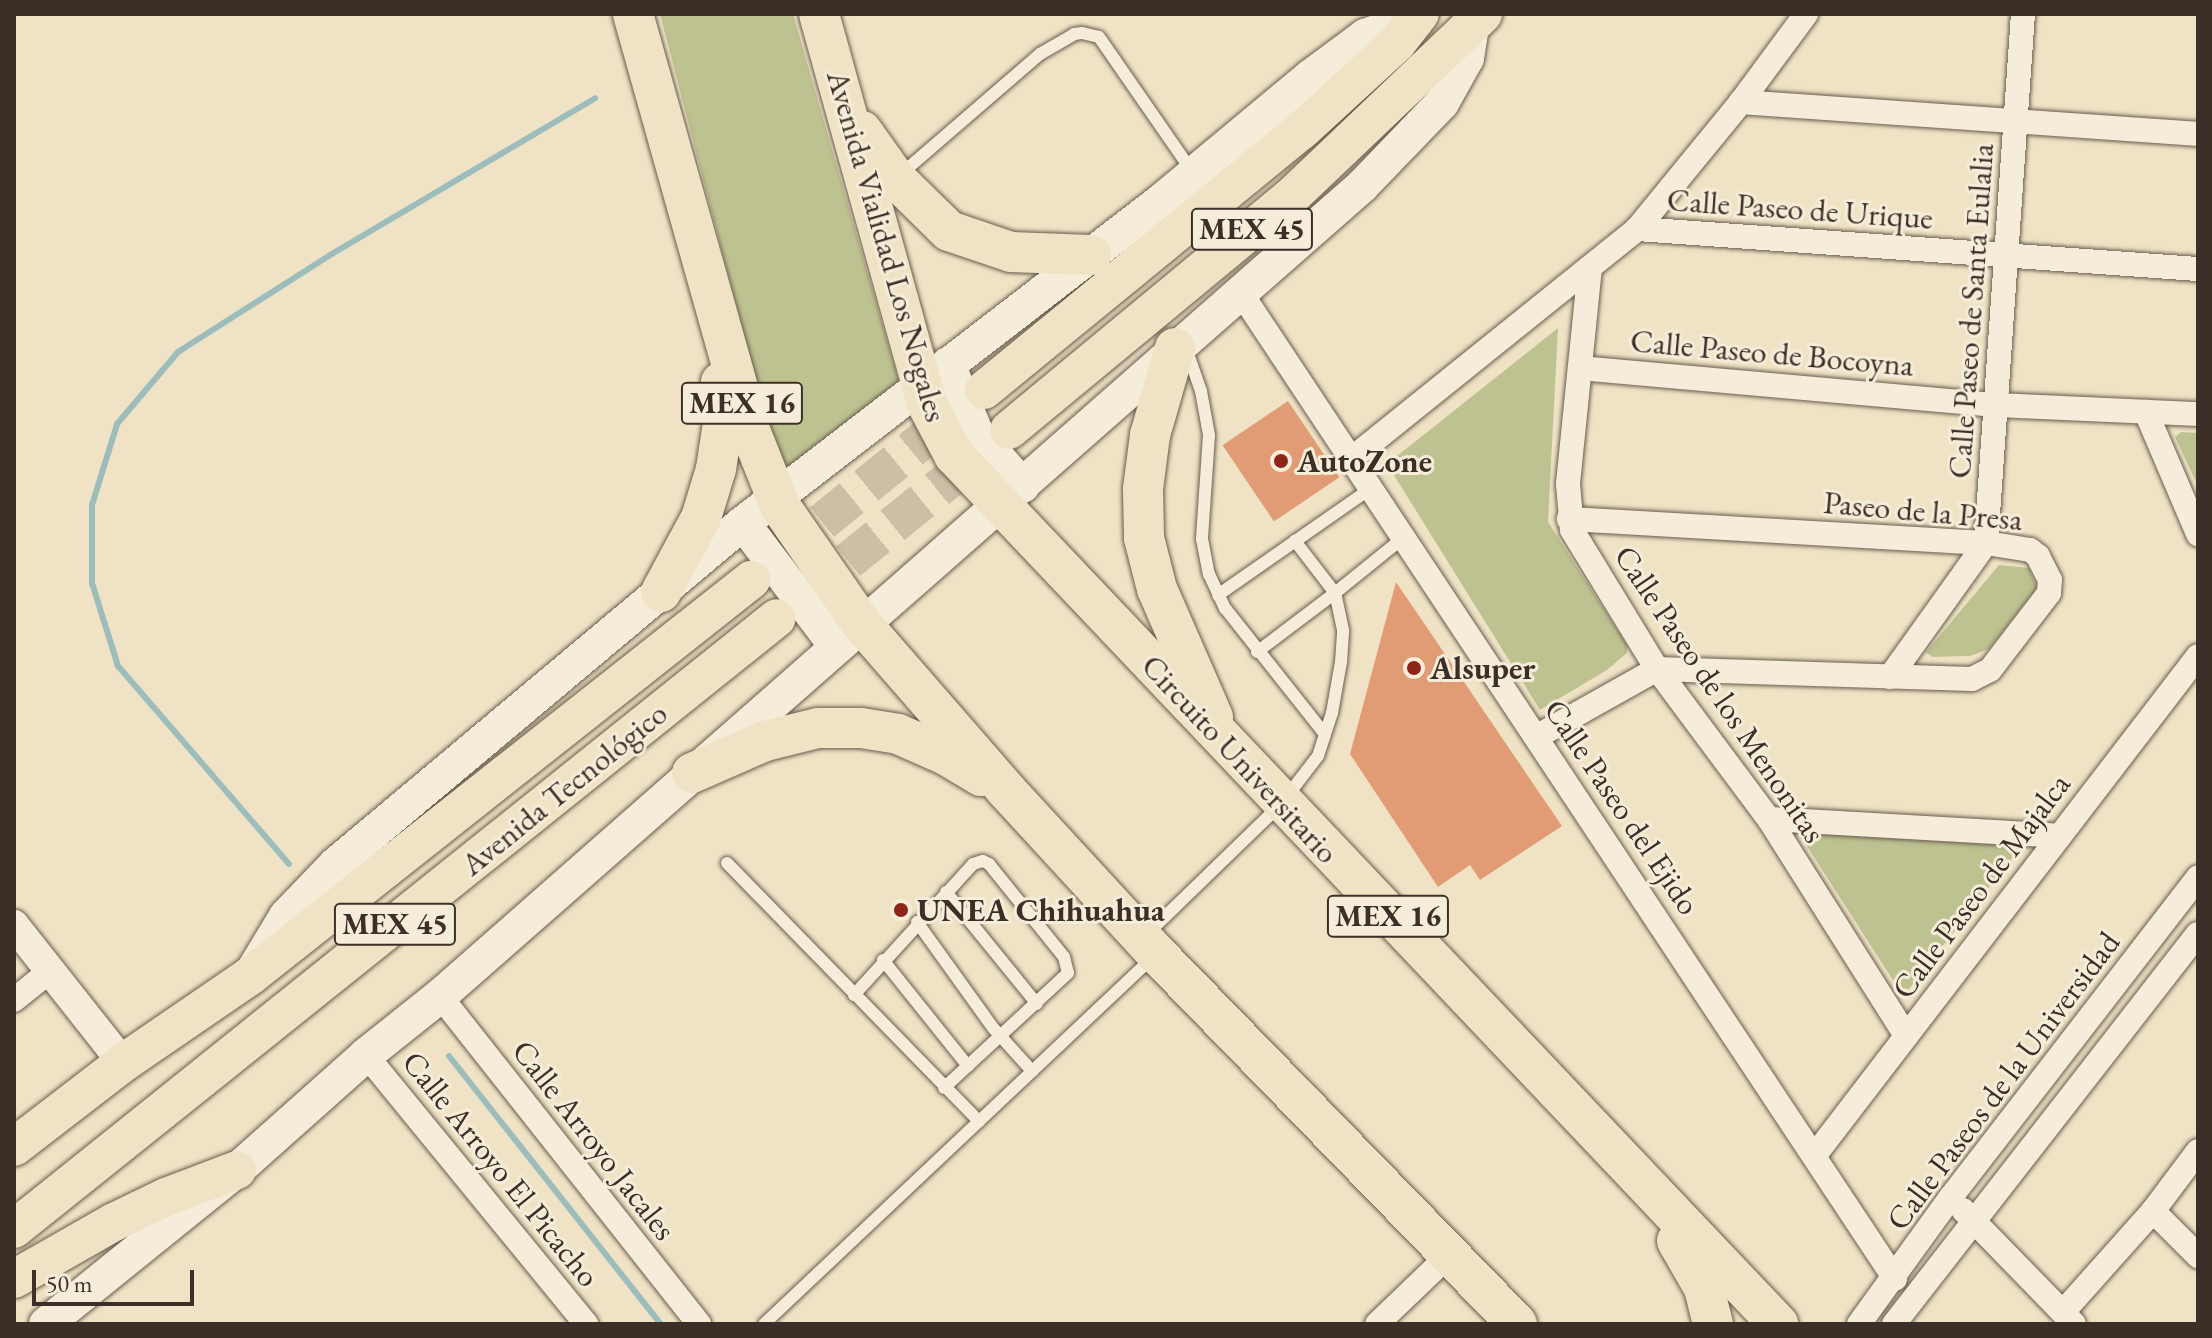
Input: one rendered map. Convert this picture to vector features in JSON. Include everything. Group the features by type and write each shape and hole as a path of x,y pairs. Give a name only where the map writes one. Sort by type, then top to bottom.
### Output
{"highway":[{"name":"MEX 45","path":"633,14 713,306 724,417 716,469 701,518 661,592"},
{"name":"Avenida Vialidad Los Nogales","path":"819,14 844,104 935,375 927,404 954,455 1012,496"},
{"path":"844,104 896,179 949,231 974,243 1011,252 1091,255"},
{"name":"MEX 16","path":"713,306 749,428 775,498 848,634 1006,790 1150,946 1517,1324"},
{"path":"1179,345 1150,435 1143,489 1144,538 1157,589 1226,746"},
{"name":"Circuito Universitario","path":"1012,496 1226,746 1778,1324"},
{"path":"692,773 778,738 818,728 861,728 898,734 1006,790"},
{"path":"1612,1150 1693,1266 1711,1308 1713,1324"}],"main road":[{"path":"661,592 743,523 1091,255 1365,36 1418,16"},
{"name":"MEX 45","path":"984,390 1301,131 1397,43 1418,16"},
{"path":"1012,496 1362,186 1442,103 1467,58 1478,20"},
{"name":"MEX 45","path":"1009,430 1291,197 1478,20"},
{"name":"MEX 45","path":"14,1279 127,1215 237,1170 366,1055 440,996 848,634 1012,496"},
{"path":"743,523 848,634"},
{"name":"Avenida Tecnológico","path":"14,1147 123,1063 250,976 751,580"},
{"name":"MEX 45","path":"250,976 286,916 336,864 661,592"},
{"name":"Avenida Tecnológico","path":"14,1229 777,618"},
{"path":"46,1324 237,1170"}],"street":[{"path":"1350,460 1637,229 1741,102 1806,14"},
{"name":"Calle Paseo de Santa Eulalia","path":"1986,543 2023,14"},
{"path":"1741,102 2198,134"},
{"name":"Calle Paseo de Urique","path":"1637,229 2198,269"},
{"name":"Calle Paseo de los Menonitas","path":"1590,267 1568,484 1569,519 1583,549 1657,669 1769,819 1906,1036"},
{"name":"Calle Paseo del Ejido","path":"1241,293 1895,1279"},
{"name":"Calle Paseo de Bocoyna","path":"1580,368 1998,405 2198,414"},
{"path":"2146,412 2198,534"},
{"name":"Paseo de la Presa","path":"1569,519 1986,543 2030,550 2038,556 2050,580 2049,593 1990,670 1972,679 1657,669"},
{"path":"1890,677 1986,543"},
{"name":"Calle Paseo de Majalca","path":"1815,1155 2198,656"},
{"path":"1536,737 1657,669"},
{"path":"1769,819 2060,836"},
{"name":"Calle Paseos de la Universidad","path":"1859,1324 1895,1279 1951,1197 2198,877"},
{"path":"14,925 123,1063"},
{"name":"Calle Paseos de la Universidad","path":"1894,1324 2198,934"},
{"path":"14,1000 50,971"},
{"name":"Calle Arroyo Jacales","path":"440,996 699,1324"},
{"name":"Calle Arroyo El Picacho","path":"366,1055 586,1324"},
{"path":"1951,1197 2069,1318 2160,1218 2198,1151"},
{"path":"2160,1218 2198,1227"},
{"path":"2160,1218 2198,1256"},
{"path":"1377,1324 1448,1256"}],"lane":[{"path":"896,179 1040,54 1074,34 1082,33 1099,37 1193,173"},
{"path":"1179,345 1206,410 1209,435 1202,539 1218,595 1257,652 1325,734"},
{"path":"1218,595 1370,489"},
{"path":"1257,652 1403,538"},
{"path":"764,1324 1032,1071 1281,804 1318,756 1341,662 1343,630 1335,593 1295,541"},
{"path":"854,995 917,922 973,864 983,861 989,864 1067,964 1066,978 944,1088"},
{"path":"727,863 979,1121"},
{"path":"946,892 1037,1004"},
{"path":"917,922 1001,1038 1032,1071"},
{"path":"883,960 968,1066"}],"green space":[{"path":"660,14 793,14 901,389 782,481"},
{"path":"1558,328 1548,522 1627,645 1627,653 1607,670 1540,710 1387,464"},
{"path":"2181,432 2198,433 2198,486 2175,437"},
{"path":"1999,565 2029,568 2037,588 1989,649 1970,656 1932,657 1926,652"},
{"path":"1807,833 2004,845 2016,853 1909,989 1898,988 1803,840"}],"building":[{"name":"AutoZone","path":"1288,401 1339,477 1274,521 1223,445"},
{"name":"Alsuper","path":"1396,582 1562,826 1480,880 1470,865 1438,887 1350,754"}],"waterway":[{"path":"289,864 118,666 92,583 92,505 117,424 178,352 330,255 595,98"},
{"path":"449,1056 661,1324"}],"tunnel":[{"path":"778,558 963,407"},
{"path":"804,597 989,447"}],"place":[{"name":"AutoZone","path":"1281,461"},
{"name":"Alsuper","path":"1414,668"},
{"name":"UNEA Chihuahua","path":"901,910"}]}
